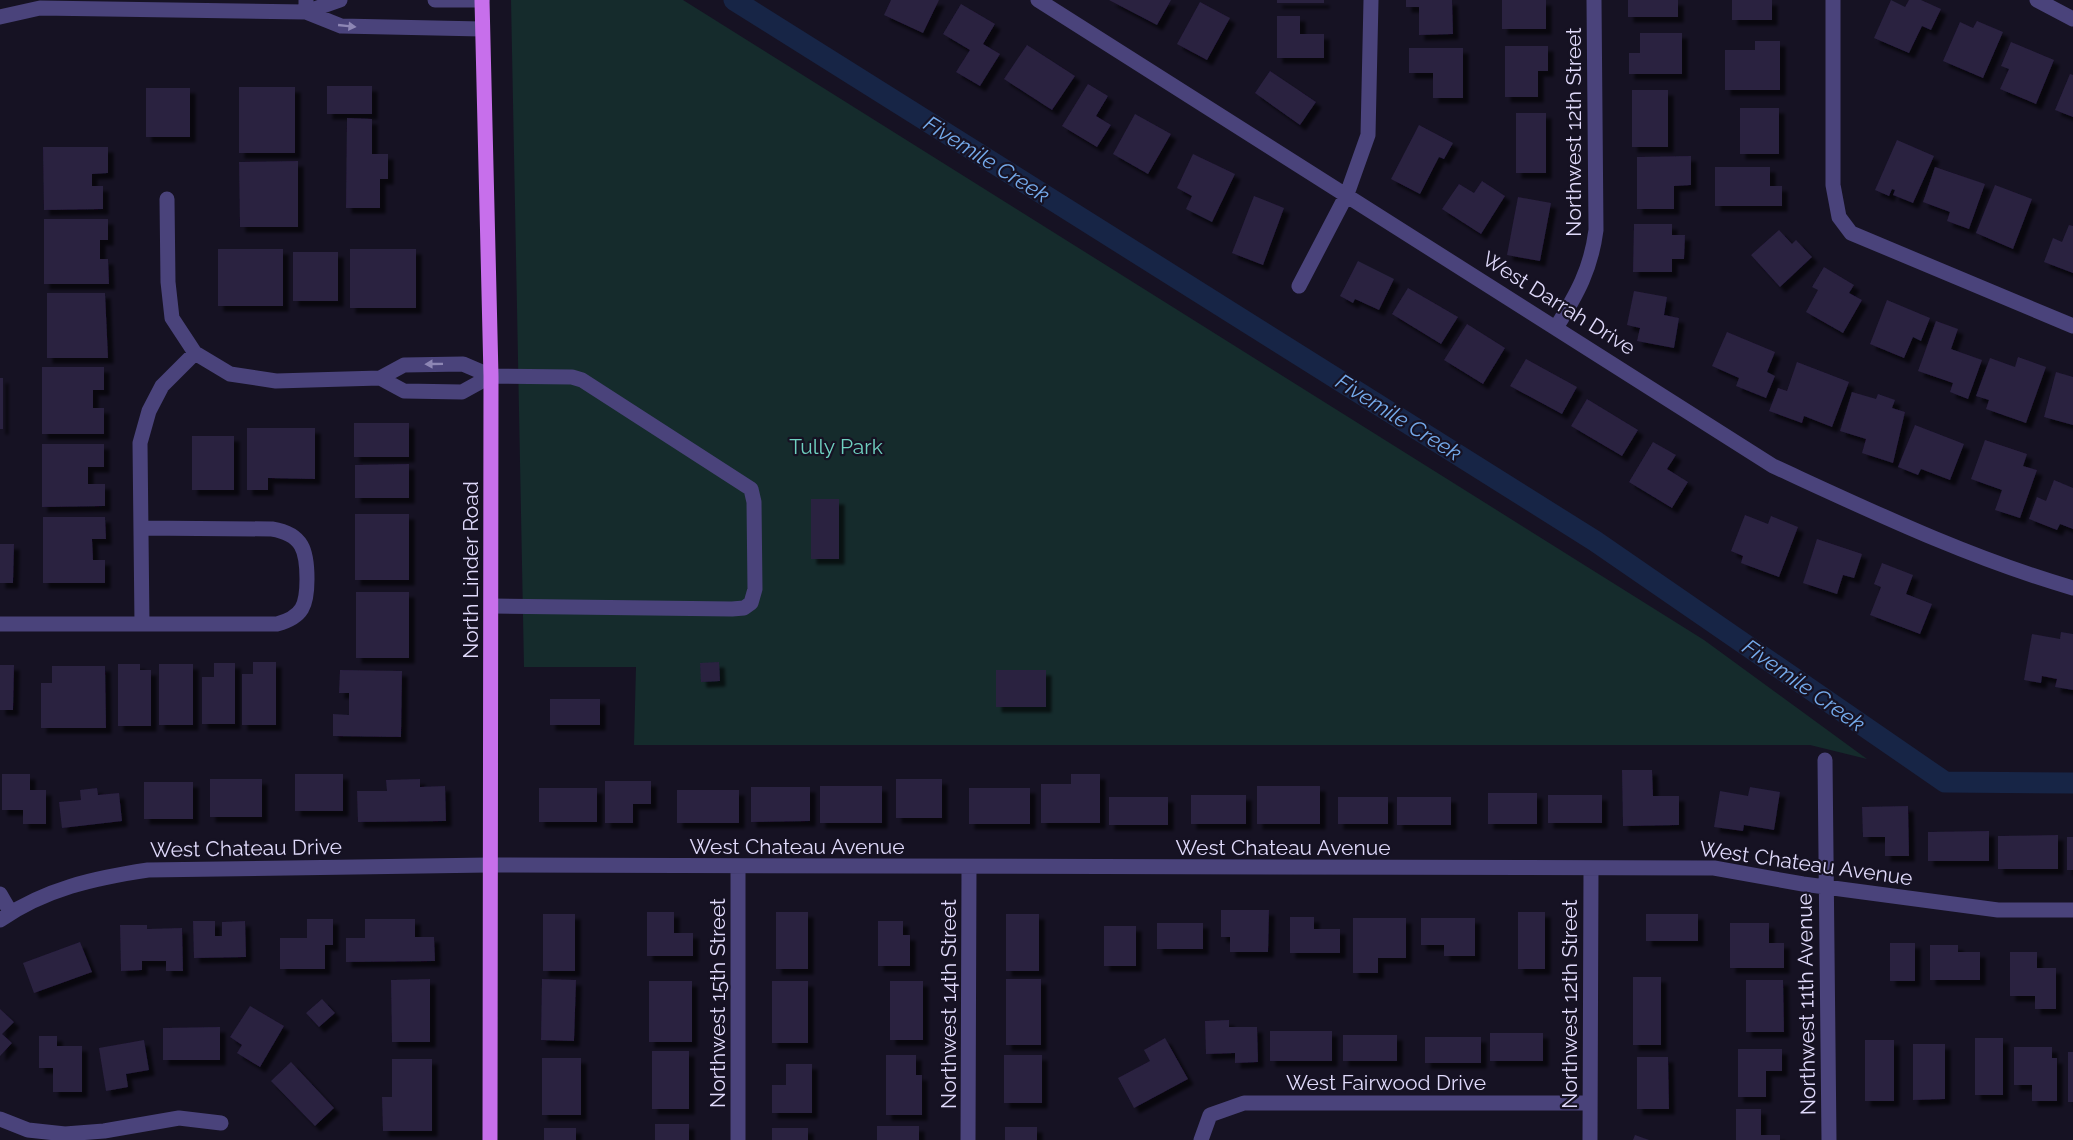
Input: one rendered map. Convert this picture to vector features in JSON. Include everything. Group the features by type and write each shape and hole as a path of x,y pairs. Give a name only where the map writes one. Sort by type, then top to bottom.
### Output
{"main road":[{"name":"North Linder Road","path":"482,0 490,375 492,606 489,865 490,1140"}],"street":[{"path":"0,17 40,4 306,6 340,0"},
{"path":"435,0 482,0"},
{"path":"1299,285 1347,194 1368,135 1371,0"},
{"name":"Northwest 12th Street","path":"1557,327 1577,295 1592,258 1596,230 1594,0"},
{"path":"1833,0 1833,185 1839,217 1851,233 2073,326"},
{"path":"2037,0 2073,19"},
{"name":"West Darrah Drive","path":"1045,2 1773,466 1911,529 2018,572 2073,588"},
{"path":"306,6 341,26 482,29"},
{"path":"167,199 168,282 172,318 195,353 230,374 276,381 380,378 404,365 464,364 490,375 572,377 582,380 747,485 753,492 755,589 751,603 744,608 492,606"},
{"path":"142,624 140,443 149,411 162,386 195,353"},
{"path":"380,378 404,391 462,392 490,375"},
{"path":"0,624 277,624 291,620 299,613 307,596 307,559 297,539 287,531 141,528"},
{"name":"Northwest 11th Avenue","path":"1825,760 1829,1140"},
{"name":"West Chateau Avenue","path":"489,865 1714,868 1826,887 1998,910 2073,910"},
{"name":"West Chateau Drive","path":"0,894 6,917 39,898 74,884 148,870 489,865"},
{"name":"Northwest 15th Street","path":"738,867 738,1140"},
{"name":"Northwest 14th Street","path":"968,1140 969,867"},
{"name":"Northwest 12th Street","path":"1590,1140 1591,868"},
{"name":"West Fairwood Drive","path":"1202,1140 1210,1115 1244,1103 1590,1103"},
{"path":"0,1119 27,1131 65,1134 104,1131 179,1118 221,1124"}],"green space":[{"name":"Tully Park","path":"511,0 683,0 1704,640 1867,759 1810,745 634,745 636,667 524,667"}],"building":[{"path":"891,0 939,0 923,33 884,15"},
{"path":"1109,0 1171,0 1157,25"},
{"path":"1277,0 1324,0 1324,3 1277,3"},
{"path":"1406,0 1452,0 1453,34 1419,35 1419,7 1406,7"},
{"path":"1502,0 1546,0 1546,29 1502,29"},
{"path":"1628,0 1678,0 1678,17 1628,17"},
{"path":"1732,0 1772,0 1772,20 1732,20"},
{"path":"1891,0 1905,7 1909,0 1921,0 1941,9 1931,30 1922,26 1909,53 1874,38"},
{"path":"1200,2 1230,18 1207,60 1177,44"},
{"path":"961,4 995,24 983,44 1000,54 980,86 956,72 970,50 943,34"},
{"path":"1277,16 1300,16 1300,34 1324,34 1324,58 1277,58"},
{"path":"1977,21 2003,32 1983,78 1943,61 1960,22 1973,28"},
{"path":"1640,33 1682,33 1682,74 1629,74 1629,53 1640,53"},
{"path":"1755,41 1780,41 1780,90 1725,90 1725,50 1755,50"},
{"path":"2011,42 2054,60 2036,104 2000,89 2009,69 2001,66"},
{"path":"1027,45 1075,76 1052,110 1004,79"},
{"path":"1505,46 1548,46 1548,71 1538,71 1538,97 1505,97"},
{"path":"1409,48 1463,48 1463,98 1433,98 1433,73 1409,73"},
{"path":"1270,71 1316,102 1300,125 1255,93"},
{"path":"2070,74 2073,75 2073,117 2055,110"},
{"path":"1088,84 1108,96 1096,116 1111,125 1097,147 1062,126"},
{"path":"327,86 372,86 372,114 327,114"},
{"path":"239,87 295,87 295,153 239,153"},
{"path":"146,88 190,88 190,137 146,137"},
{"path":"1632,90 1668,90 1668,147 1632,147"},
{"path":"1740,108 1779,108 1779,154 1740,154"},
{"path":"1516,113 1546,113 1546,173 1516,173"},
{"path":"1135,114 1171,134 1148,174 1113,154"},
{"path":"347,118 372,119 372,154 388,154 388,179 380,179 380,208 346,208"},
{"path":"1419,125 1453,143 1444,159 1439,157 1420,194 1391,179"},
{"path":"1897,140 1934,156 1913,203 1893,195 1895,190 1892,189 1889,196 1875,190"},
{"path":"43,147 108,147 108,173 92,174 92,186 103,186 103,209 44,210"},
{"path":"1193,154 1235,174 1212,222 1186,209 1192,196 1177,188"},
{"path":"1691,156 1691,185 1674,186 1674,209 1637,209 1637,157"},
{"path":"298,161 298,227 240,227 239,162"},
{"path":"1715,167 1770,167 1770,186 1782,186 1782,206 1715,206"},
{"path":"1935,167 1985,184 1969,229 1947,221 1950,212 1923,202"},
{"path":"1482,181 1505,196 1481,234 1442,209 1459,184 1474,193"},
{"path":"1995,185 2032,199 2013,249 1976,233"},
{"path":"1254,196 1284,208 1263,265 1232,253"},
{"path":"1518,197 1551,203 1540,261 1507,255"},
{"path":"44,219 108,219 108,240 100,240 100,259 108,259 109,284 44,284"},
{"path":"1634,224 1672,224 1672,235 1685,235 1684,259 1672,259 1672,272 1633,272"},
{"path":"2069,225 2073,226 2073,273 2044,262 2053,238 2062,242"},
{"path":"1779,230 1792,244 1796,240 1812,257 1780,287 1751,255"},
{"path":"218,249 283,249 283,306 218,306"},
{"path":"350,249 416,249 416,308 350,308"},
{"path":"293,252 338,252 338,301 293,301"},
{"path":"1358,261 1394,279 1379,310 1355,299 1353,303 1340,296"},
{"path":"1824,267 1854,285 1849,293 1862,300 1843,333 1806,312 1818,290 1812,287"},
{"path":"1408,288 1458,317 1441,344 1392,314"},
{"path":"1634,291 1667,297 1664,315 1679,318 1674,348 1637,341 1640,328 1627,325"},
{"path":"47,293 105,293 108,358 47,358"},
{"path":"1887,300 1930,318 1921,341 1913,337 1904,358 1870,344"},
{"path":"1936,321 1958,329 1951,349 1982,360 1968,399 1950,392 1953,383 1918,371"},
{"path":"1467,324 1505,348 1483,384 1444,360"},
{"path":"1727,332 1775,352 1767,372 1775,376 1766,398 1736,386 1739,378 1712,366"},
{"path":"2018,357 2046,367 2026,423 1986,409 1989,400 1976,396 1990,358 2015,367"},
{"path":"1526,359 1577,387 1562,414 1510,386"},
{"path":"1797,362 1849,382 1832,427 1804,416 1802,423 1769,411 1778,388 1787,391"},
{"path":"42,367 104,367 104,390 93,390 93,408 104,408 104,434 42,434"},
{"path":"2056,372 2073,377 2073,425 2044,417"},
{"path":"0,378 3,378 3,429 0,429"},
{"path":"1852,392 1876,399 1878,394 1895,400 1892,408 1905,412 1893,463 1862,453 1866,439 1840,431"},
{"path":"1587,399 1638,430 1622,456 1571,426"},
{"path":"354,423 409,423 409,457 354,457"},
{"path":"1915,425 1964,444 1950,480 1921,469 1918,475 1898,467"},
{"path":"247,428 315,428 315,479 268,478 268,490 247,490"},
{"path":"192,436 234,436 234,490 192,490"},
{"path":"1985,440 2027,454 2023,466 2037,470 2020,518 1995,510 2002,490 1971,479"},
{"path":"1653,442 1676,455 1667,469 1688,482 1672,508 1629,482"},
{"path":"42,444 104,444 104,467 88,467 88,484 105,484 105,506 42,507"},
{"path":"409,464 409,498 355,498 355,465"},
{"path":"2054,480 2073,488 2073,529 2060,524 2057,530 2029,519 2037,497 2046,501"},
{"path":"811,499 839,499 839,559 811,559"},
{"path":"355,514 409,514 409,580 355,580"},
{"path":"1745,515 1768,524 1771,516 1798,527 1779,577 1741,563 1743,556 1731,551"},
{"path":"43,517 105,517 106,539 92,539 93,560 105,560 105,583 43,583"},
{"path":"1817,539 1862,554 1854,578 1843,575 1837,594 1803,583"},
{"path":"0,544 14,544 13,583 0,583"},
{"path":"1882,563 1913,575 1906,594 1932,604 1920,634 1870,615 1881,587 1874,584"},
{"path":"356,592 409,592 409,658 356,658"},
{"path":"2061,632 2073,634 2073,690 2055,687 2057,679 2042,676 2041,683 2024,680 2032,634 2060,639"},
{"path":"253,662 276,662 276,725 242,725 242,674 253,674"},
{"path":"719,662 720,681 701,682 700,663"},
{"path":"214,663 235,663 235,724 202,724 202,677 214,677"},
{"path":"118,664 140,664 140,670 151,670 151,726 118,726"},
{"path":"159,664 193,664 193,725 159,725"},
{"path":"0,665 14,665 13,710 0,710"},
{"path":"52,666 105,666 106,728 41,728 41,683 52,683"},
{"path":"340,670 402,671 401,737 333,736 333,714 349,715 349,693 339,693"},
{"path":"996,670 1046,670 1046,707 996,707"},
{"path":"550,699 600,699 600,725 550,725"},
{"path":"1622,770 1652,770 1653,796 1679,796 1679,825 1623,826"},
{"path":"2,774 30,774 30,790 46,790 46,824 23,824 23,810 2,810"},
{"path":"295,774 343,774 343,811 295,811"},
{"path":"1071,774 1100,774 1100,823 1041,823 1041,784 1071,784"},
{"path":"210,779 262,779 262,817 210,817"},
{"path":"420,779 420,787 445,786 446,821 358,822 357,791 387,791 386,780"},
{"path":"896,779 942,779 942,818 896,818"},
{"path":"605,781 651,781 651,804 633,804 633,823 605,823"},
{"path":"144,782 193,782 193,819 144,819"},
{"path":"820,786 882,786 882,823 820,823"},
{"path":"1257,786 1320,786 1320,824 1257,824"},
{"path":"751,787 810,787 810,821 751,822"},
{"path":"1750,787 1780,792 1774,830 1744,825 1743,831 1714,827 1720,791 1748,796"},
{"path":"97,788 98,795 119,793 122,821 62,828 59,802 81,800 80,790"},
{"path":"539,788 597,788 597,822 539,822"},
{"path":"969,788 1030,788 1030,824 969,824"},
{"path":"677,790 739,790 739,823 677,823"},
{"path":"1488,793 1537,793 1537,824 1488,824"},
{"path":"1191,795 1246,795 1246,824 1191,824"},
{"path":"1548,795 1602,795 1602,823 1548,823"},
{"path":"1109,797 1168,797 1168,825 1109,825"},
{"path":"1338,797 1388,797 1388,824 1338,824"},
{"path":"1397,797 1451,797 1451,825 1397,825"},
{"path":"1908,806 1909,856 1885,856 1885,837 1863,837 1862,807"},
{"path":"1989,831 1989,861 1928,861 1928,832"},
{"path":"2058,835 2058,869 1998,869 1998,836"},
{"path":"2067,837 2073,837 2073,870 2067,870"},
{"path":"1221,910 1269,910 1268,952 1230,952 1230,937 1221,937"},
{"path":"647,912 674,912 674,933 693,933 693,956 647,956"},
{"path":"776,912 808,912 808,969 776,969"},
{"path":"1518,912 1545,912 1545,969 1518,969"},
{"path":"543,914 575,914 575,971 543,971"},
{"path":"1006,914 1039,914 1039,971 1006,971"},
{"path":"1646,914 1698,914 1698,941 1646,941"},
{"path":"1290,917 1314,917 1314,929 1340,929 1340,953 1290,953"},
{"path":"1353,918 1406,918 1406,958 1378,958 1378,973 1353,973"},
{"path":"1421,918 1475,918 1475,956 1444,956 1444,945 1421,945"},
{"path":"307,919 333,919 333,945 325,945 325,969 280,969 280,938 307,938"},
{"path":"365,919 415,919 415,937 434,937 435,961 346,962 346,938 365,938"},
{"path":"193,921 215,921 215,936 222,936 222,922 245,921 246,957 194,958"},
{"path":"878,921 903,921 903,935 910,935 910,966 878,966"},
{"path":"1157,923 1203,923 1203,949 1157,949"},
{"path":"1730,923 1769,923 1769,943 1784,943 1784,968 1730,968"},
{"path":"120,925 147,925 147,929 182,928 183,971 166,971 166,961 142,961 142,970 121,971"},
{"path":"1104,926 1136,926 1136,966 1104,966"},
{"path":"80,942 92,972 34,993 23,963"},
{"path":"1890,943 1915,943 1915,981 1890,981"},
{"path":"1930,945 1958,945 1958,952 1980,952 1980,980 1930,980"},
{"path":"2010,952 2037,952 2037,968 2056,968 2056,1009 2035,1009 2035,996 2010,996"},
{"path":"1633,977 1661,977 1661,1045 1633,1045"},
{"path":"430,979 430,1042 392,1042 391,980"},
{"path":"542,979 576,980 574,1041 541,1040"},
{"path":"1006,979 1041,979 1041,1045 1006,1045"},
{"path":"1746,980 1783,980 1784,1032 1746,1032"},
{"path":"649,981 692,981 692,1042 649,1042"},
{"path":"772,981 808,981 808,1043 772,1043"},
{"path":"890,981 923,981 923,1040 890,1040"},
{"path":"322,999 335,1013 319,1027 306,1013"},
{"path":"250,1006 284,1026 260,1067 237,1053 242,1045 230,1037"},
{"path":"0,1009 14,1022 2,1034 12,1043 0,1056"},
{"path":"1229,1020 1229,1027 1257,1027 1258,1062 1235,1063 1235,1053 1206,1054 1205,1021"},
{"path":"220,1027 220,1060 163,1060 163,1028"},
{"path":"1270,1031 1332,1031 1332,1061 1270,1061"},
{"path":"1490,1033 1543,1033 1543,1061 1490,1061"},
{"path":"1343,1035 1397,1035 1397,1061 1343,1061"},
{"path":"39,1036 57,1036 57,1046 82,1046 82,1092 53,1092 53,1068 39,1068"},
{"path":"1425,1037 1481,1037 1481,1063 1425,1063"},
{"path":"1165,1038 1188,1079 1134,1108 1118,1078 1150,1061 1144,1050"},
{"path":"1975,1038 2003,1038 2003,1095 1975,1095"},
{"path":"144,1040 149,1070 126,1074 128,1087 106,1091 99,1048"},
{"path":"1865,1040 1894,1040 1894,1101 1865,1101"},
{"path":"1913,1044 1945,1044 1945,1099 1913,1100"},
{"path":"2014,1047 2052,1047 2052,1058 2057,1058 2057,1101 2032,1101 2032,1085 2014,1085"},
{"path":"1738,1049 1782,1049 1782,1071 1766,1071 1766,1097 1738,1097"},
{"path":"652,1051 689,1051 689,1109 652,1109"},
{"path":"2068,1052 2073,1052 2073,1102 2068,1102"},
{"path":"886,1055 916,1055 916,1075 922,1075 922,1115 886,1115"},
{"path":"1004,1055 1042,1055 1042,1103 1004,1103"},
{"path":"1637,1057 1668,1057 1669,1109 1637,1109"},
{"path":"542,1058 581,1058 581,1115 542,1115"},
{"path":"392,1059 432,1059 432,1131 383,1131 382,1097 392,1097"},
{"path":"291,1062 334,1108 315,1126 271,1081"},
{"path":"786,1064 812,1064 812,1113 772,1113 772,1085 786,1085"},
{"path":"1736,1109 1761,1109 1761,1135 1780,1135 1780,1140 1736,1140"},
{"path":"655,1124 689,1124 689,1140 655,1140"},
{"path":"877,1126 919,1126 919,1140 877,1140"},
{"path":"1005,1127 1037,1127 1037,1140 1005,1140"},
{"path":"544,1128 576,1128 576,1140 544,1140"},
{"path":"772,1128 808,1128 808,1140 772,1140"},
{"path":"1635,1135 1649,1140 1633,1140"}],"waterway":[{"name":"Fivemile Creek","path":"734,0 1595,541 1945,782 2073,783"}]}
